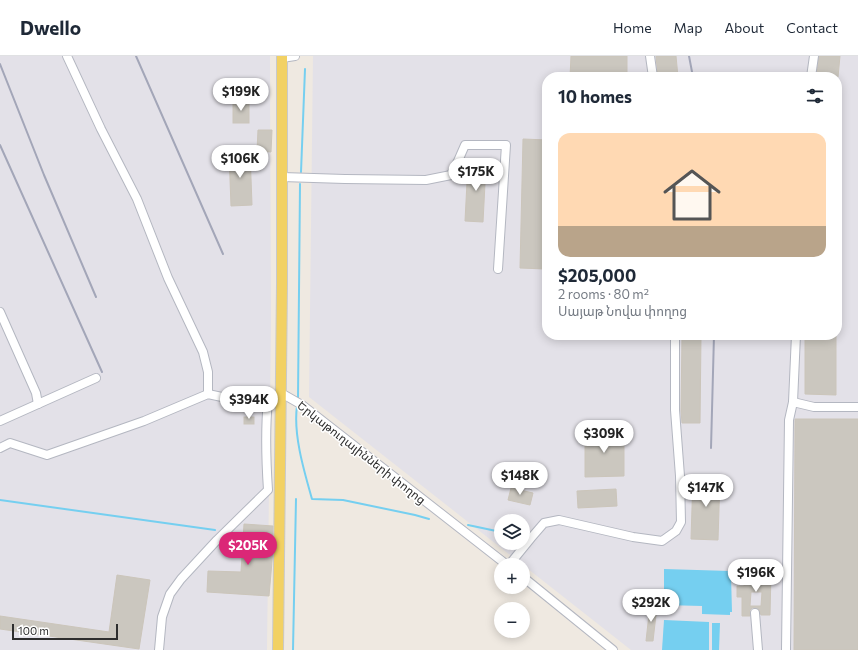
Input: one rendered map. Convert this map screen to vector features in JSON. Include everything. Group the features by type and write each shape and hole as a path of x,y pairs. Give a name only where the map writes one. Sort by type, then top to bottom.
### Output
{"main road":[{"path":"278,650 281,392 282,57"}],"street":[{"path":"67,56 136,200 168,278 203,352 208,372 208,394"},
{"path":"282,57 296,56"},
{"path":"650,56 652,72"},
{"path":"812,72 814,56"},
{"path":"282,177 345,180 426,180 451,175 465,145 506,145 498,268"},
{"path":"0,312 36,393 38,404"},
{"path":"514,558 544,523 559,520 633,537 662,541 676,531 681,522 680,476 675,410 675,340"},
{"path":"786,650 789,420 793,402 796,340"},
{"path":"0,421 96,378"},
{"path":"0,448 10,444 47,455 144,421 208,394 259,405 281,392"},
{"name":"Երկաթուղայինների փողոց","path":"281,392 302,405 499,558"},
{"path":"159,650 162,617 170,594 181,579 217,540 268,490 266,416 268,400"},
{"path":"793,402 814,407 858,406"},
{"path":"530,583 613,650"},
{"path":"755,613 758,650"}],"shaded area":[{"path":"0,56 270,56 271,325 267,650 0,650"},
{"path":"313,56 858,56 858,650 631,650 530,571 530,558 514,558 504,550 530,550 530,514 494,514 494,542 309,397"}],"water":[{"path":"664,569 730,571 732,612 730,612 730,615 702,614 702,606 664,605"},
{"path":"664,620 709,622 709,650 662,650"},
{"path":"712,623 720,623 719,650 712,650"}],"building":[{"path":"571,56 627,56 627,72 570,72"},
{"path":"656,56 676,56 678,72 658,72"},
{"path":"819,56 840,56 838,72 817,72"},
{"path":"233,101 249,101 249,123 233,123"},
{"path":"258,130 272,130 271,152 257,151"},
{"path":"523,139 542,140 542,269 520,268"},
{"path":"229,152 250,152 252,205 231,206"},
{"path":"468,163 486,164 483,222 465,221"},
{"path":"682,340 701,340 700,423 682,423"},
{"path":"805,340 836,340 836,395 805,394"},
{"path":"244,417 254,417 254,424 244,424"},
{"path":"795,419 858,419 858,650 794,650"},
{"path":"585,431 624,431 624,476 585,477"},
{"path":"693,477 720,478 718,540 691,539"},
{"path":"511,488 533,493 530,505 508,500"},
{"path":"616,489 617,506 578,508 577,491"},
{"path":"244,524 273,526 273,550 269,596 207,592 208,571 241,572"},
{"path":"744,571 771,572 770,615 761,615 759,610 752,608 750,610 750,616 742,616 742,597 737,597 737,586 744,586","holes":["751,592 762,592 761,606 750,606"]},
{"path":"117,575 150,580 139,649 0,629 0,616 109,632"},
{"path":"650,605 657,606 653,641 646,641"}],"waterway":[{"path":"301,172 305,69"},
{"path":"298,399 300,184"},
{"path":"297,406 296,417 298,440 312,499 343,500 429,519"},
{"path":"293,650 296,499"},
{"path":"0,500 215,530"},
{"path":"468,525 494,531"}],"railway":[{"path":"136,56 223,254"},
{"path":"689,56 692,72"},
{"path":"0,64 44,175 96,297"},
{"path":"0,145 102,372"},
{"path":"711,448 714,340"}]}
